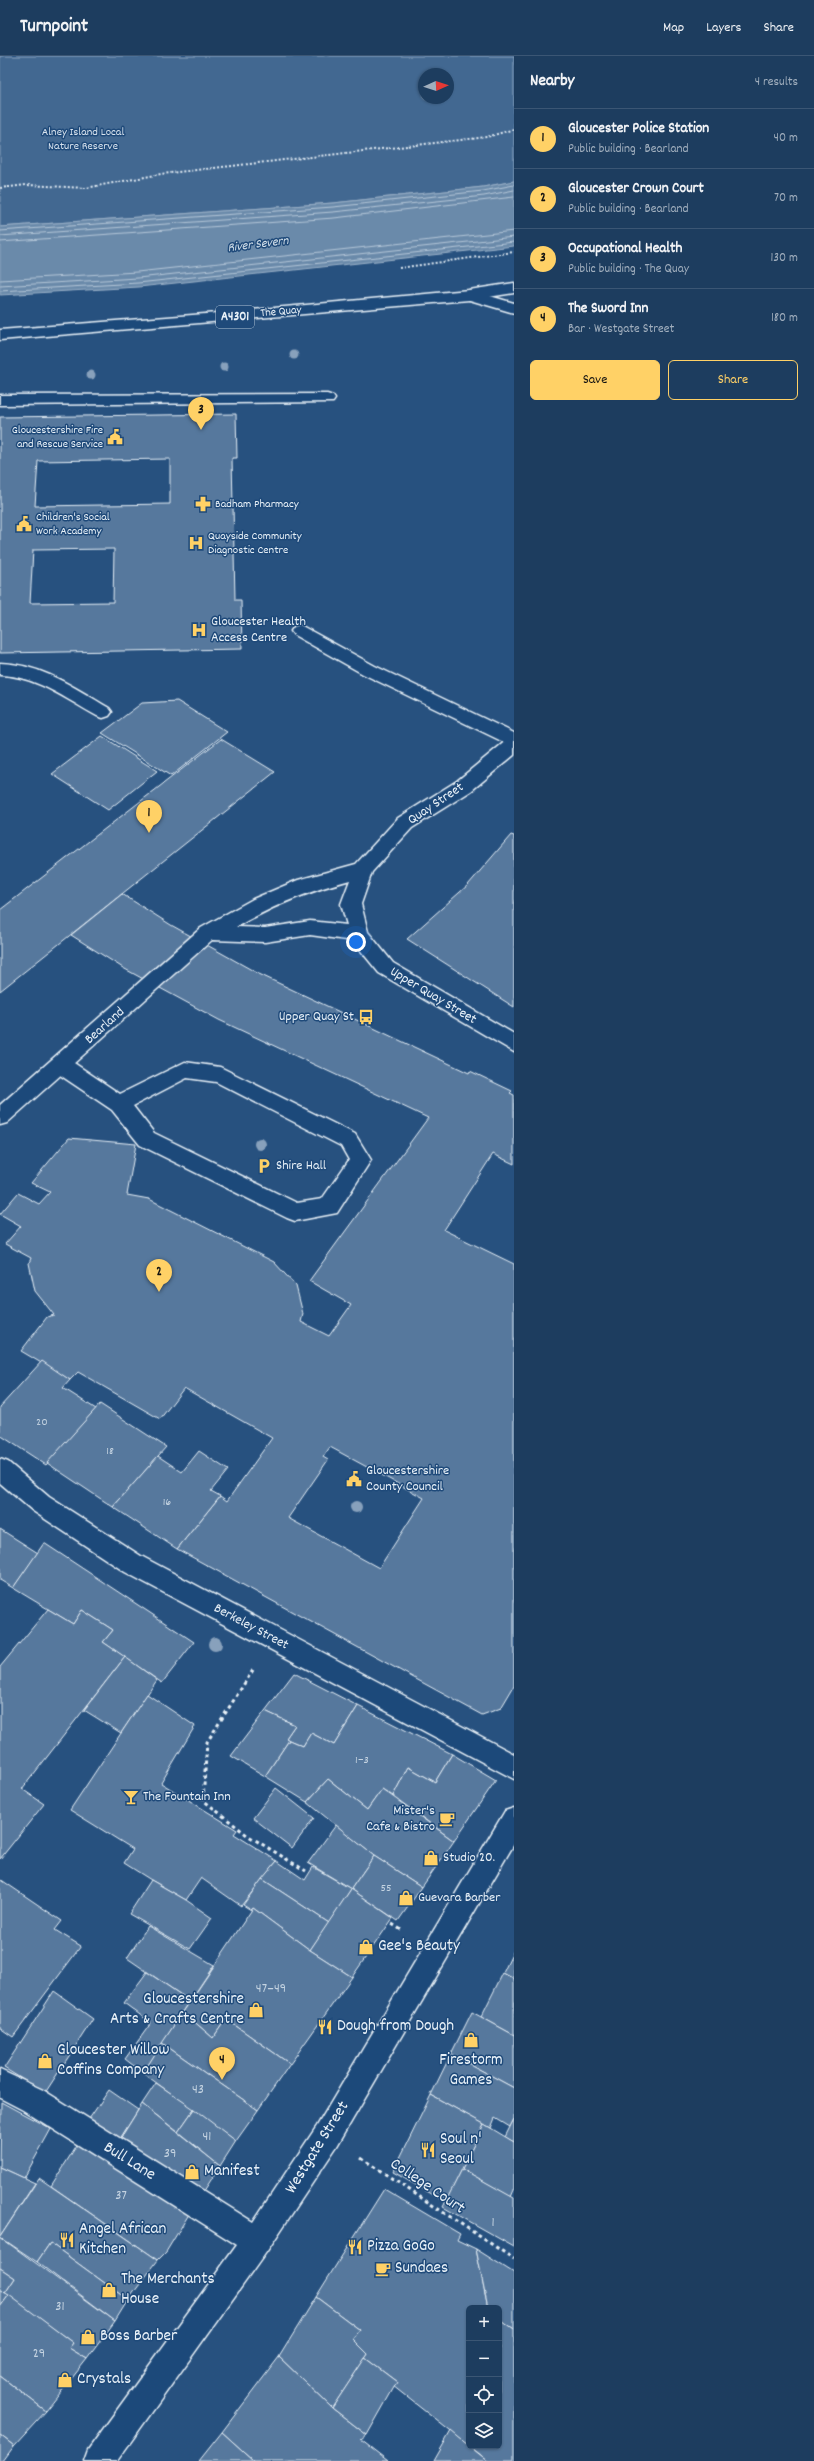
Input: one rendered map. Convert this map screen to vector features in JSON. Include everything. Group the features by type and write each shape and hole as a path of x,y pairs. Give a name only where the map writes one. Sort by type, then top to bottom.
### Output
{"street":[{"name":"The Quay","path":"0,335 218,318 469,295 514,288"},
{"path":"469,295 514,308"},
{"path":"0,400 327,399"},
{"path":"300,631 369,670 514,741"},
{"path":"0,669 11,668 30,673 104,712"},
{"name":"Quay Street","path":"363,869 405,824 464,786 514,745"},
{"name":"Bearland","path":"0,1116 61,1065 208,933 260,904 305,885 363,869"},
{"name":"Upper Quay Street","path":"363,869 351,904 359,934 386,968 514,1044"},
{"path":"208,933 265,935 310,928 359,934"},
{"path":"61,1065 118,1104 147,1139 295,1212 329,1207 360,1160 348,1140 220,1075 185,1070 118,1104"},
{"name":"Berkeley Street","path":"0,1469 42,1504 134,1564 514,1767"},
{"name":"Westgate Street","path":"99,2461 257,2241 327,2136 514,1820"},
{"name":"Bull Lane","path":"0,2084 33,2100 257,2241"}],"path":[{"path":"0,188 27,185 86,188 160,174 487,138 514,129"},
{"path":"274,1639 207,1742 203,1800 247,1835 306,1871"},
{"name":"College Court","path":"327,2136 514,2260"}],"green space":[{"name":"Alney Island Local Nature Reserve","path":"0,56 514,56 514,181 483,187 333,203 0,227"}],"water":[{"name":"River Severn","path":"514,181 514,246 139,287 0,295 0,227 333,203 483,187"}],"building":[{"path":"236,414 237,458 232,458 235,600 241,600 242,649 0,653 0,417","holes":["170,459 170,504 35,506 38,461","114,549 113,602 30,603 33,550"]},
{"path":"177,701 227,732 171,776 102,733 142,703"},
{"path":"102,736 157,771 108,810 52,774"},
{"path":"221,739 275,772 0,991 0,910"},
{"path":"511,835 514,836 514,1007 407,939 468,885"},
{"path":"122,894 171,925 259,974 469,1073 470,1071 512,1091 510,1093 514,1095 514,1164 493,1154 444,1230 514,1264 514,1686 501,1708 482,1715 177,1549 220,1496 227,1501 272,1438 184,1388 160,1419 78,1372 70,1380 21,1351 47,1317 54,1315 35,1291 29,1263 31,1258 5,1244 21,1226 0,1214 18,1193 39,1204 50,1192 31,1183 69,1138 136,1144 127,1195 149,1199 274,1262 296,1286 303,1314 301,1322 329,1336 351,1305 309,1281 428,1118 219,1020 123,968 71,935","holes":["330,1447 424,1498 379,1568 288,1518 328,1460 323,1457"]},
{"path":"42,1361 70,1380 63,1388 96,1409 46,1465 0,1435 0,1407"},
{"path":"100,1404 166,1447 113,1507 47,1463"},
{"path":"199,1451 228,1470 211,1491 220,1496 177,1549 113,1507 158,1456 182,1472"},
{"path":"0,1529 38,1553 13,1588 0,1580"},
{"path":"44,1543 194,1642 162,1683 103,1642 113,1630 82,1610 73,1624 13,1588"},
{"path":"48,1609 73,1624 82,1610 113,1630 103,1642 125,1657 22,1789 44,1804 0,1859 0,1667"},
{"path":"125,1657 157,1680 121,1733 84,1710"},
{"path":"294,1673 358,1706 334,1745 311,1733 303,1746 289,1740 286,1738 295,1725 265,1711"},
{"name":"The Fountain Inn","path":"147,1694 195,1726 161,1783 237,1830 234,1834 277,1861 241,1906 201,1878 186,1900 124,1863 133,1849 70,1810"},
{"path":"358,1706 452,1754 435,1782 408,1767 393,1796 382,1789 367,1810 328,1779 307,1802 265,1776 289,1740 303,1746 311,1733 334,1745"},
{"path":"265,1711 295,1725 286,1738 289,1740 265,1776 231,1756"},
{"name":"Mister's Cafe & Bistro","path":"452,1754 496,1780 454,1841 393,1796 408,1767 435,1782"},
{"path":"328,1779 367,1810 382,1789 454,1841 422,1887 374,1856 307,1802"},
{"path":"276,1788 314,1818 292,1848 253,1818"},
{"path":"336,1825 374,1856 351,1889 308,1863"},
{"path":"374,1856 422,1887 398,1921 351,1889"},
{"path":"277,1861 305,1880 313,1867 351,1889 329,1923 262,1879"},
{"path":"0,1879 62,1921 55,1930 81,1946 13,2037 0,2028"},
{"path":"262,1879 329,1923 310,1950 253,1908 251,1910 243,1905"},
{"path":"151,1880 186,1900 212,1918 190,1949 129,1914"},
{"path":"351,1889 393,1918 352,1977 310,1950"},
{"path":"253,1908 310,1950 352,1977 290,2064 226,2019 213,2038 183,2012"},
{"path":"148,1926 214,1965 190,2001 127,1958"},
{"path":"514,1950 514,1979 503,1973"},
{"path":"147,1972 190,2001 143,2073 125,2059 151,2023 124,2003"},
{"path":"503,1973 514,1979 514,2035 481,2017"},
{"path":"54,1991 93,2019 45,2093 4,2068"},
{"path":"183,2012 213,2038 226,2019 290,2064 258,2110 162,2043"},
{"path":"472,2012 514,2035 514,2088 451,2054"},
{"path":"162,2043 258,2110 236,2141 143,2073"},
{"path":"451,2054 514,2088 514,2119 510,2127 495,2118 491,2128 431,2095"},
{"path":"156,2083 194,2109 178,2132 142,2104"},
{"path":"109,2090 138,2110 120,2139 89,2119"},
{"path":"431,2095 484,2124 446,2202 393,2172"},
{"path":"1,2102 51,2129 24,2178 0,2167"},
{"path":"142,2104 220,2166 200,2197 120,2139"},
{"path":"194,2109 236,2141 220,2166 178,2132"},
{"path":"514,2119 514,2142 505,2137"},
{"path":"484,2124 514,2142 514,2190 511,2197 462,2169"},
{"path":"82,2137 194,2206 166,2252 158,2260 51,2186"},
{"path":"0,2167 35,2183 0,2237"},
{"path":"462,2169 514,2198 514,2247 443,2207"},
{"name":"Angel African Kitchen","path":"39,2178 158,2260 128,2300 50,2243 37,2262 0,2237"},
{"path":"384,2189 460,2234 457,2240 476,2249 487,2305 466,2305 466,2444 393,2386 397,2382 365,2358 368,2354 353,2339 360,2330 316,2297"},
{"path":"0,2237 115,2321 87,2359 69,2348 73,2343 5,2293 15,2278 0,2268"},
{"path":"50,2243 128,2300 115,2321 37,2262"},
{"path":"476,2249 514,2273 514,2330 502,2321 502,2305 487,2305"},
{"path":"0,2268 15,2278 5,2293 0,2290"},
{"path":"0,2290 9,2295 0,2307"},
{"path":"9,2295 73,2343 69,2348 87,2359 46,2411 0,2376 0,2307"},
{"path":"316,2297 360,2330 353,2339 368,2354 332,2408 279,2357"},
{"path":"502,2321 514,2330 514,2461 488,2461 474,2449 502,2449"},
{"path":"279,2357 332,2408 367,2435 361,2440 388,2461 254,2461 222,2432"},
{"path":"365,2358 397,2382 367,2435 332,2408"},
{"path":"0,2376 46,2411 14,2446 0,2435"},
{"path":"451,2431 466,2444 466,2449 473,2449 488,2461 434,2461"},
{"path":"222,2432 254,2461 199,2461"},
{"path":"0,2435 14,2446 3,2461 0,2461"}],"place":[{"name":"Occupational Health","path":"201,430"},
{"name":"Gloucestershire Fire and Rescue Service","path":"115,437"},
{"name":"Badham Pharmacy","path":"203,504"},
{"name":"Children's Social Work Academy","path":"24,524"},
{"name":"Quayside Community Diagnostic Centre","path":"196,543"},
{"name":"Gloucester Health Access Centre","path":"199,630"},
{"name":"Gloucester Police Station","path":"149,833"},
{"name":"Upper Quay St","path":"366,1017"},
{"name":"Shire Hall","path":"264,1166"},
{"name":"Gloucester Crown Court","path":"159,1292"},
{"name":"Gloucestershire County Council","path":"354,1479"},
{"name":"The Fountain Inn","path":"131,1797"},
{"name":"Mister's Cafe & Bistro","path":"447,1819"},
{"name":"Studio 20.","path":"431,1858"},
{"name":"Guevara Barber","path":"406,1898"},
{"name":"Gee's Beauty","path":"366,1947"},
{"name":"Gloucestershire Arts & Crafts Centre","path":"256,2010"},
{"name":"Dough from Dough","path":"325,2027"},
{"name":"Firestorm Games","path":"471,2040"},
{"name":"Gloucester Willow Coffins Company","path":"45,2061"},
{"name":"The Sword Inn","path":"222,2080"},
{"name":"Soul n' Seoul","path":"428,2150"},
{"name":"Manifest","path":"192,2172"},
{"name":"Angel African Kitchen","path":"67,2240"},
{"name":"Pizza GoGo","path":"355,2247"},
{"name":"Sundaes","path":"383,2269"},
{"name":"The Merchants House","path":"109,2290"},
{"name":"Boss Barber","path":"88,2337"},
{"name":"Crystals","path":"65,2380"}]}
